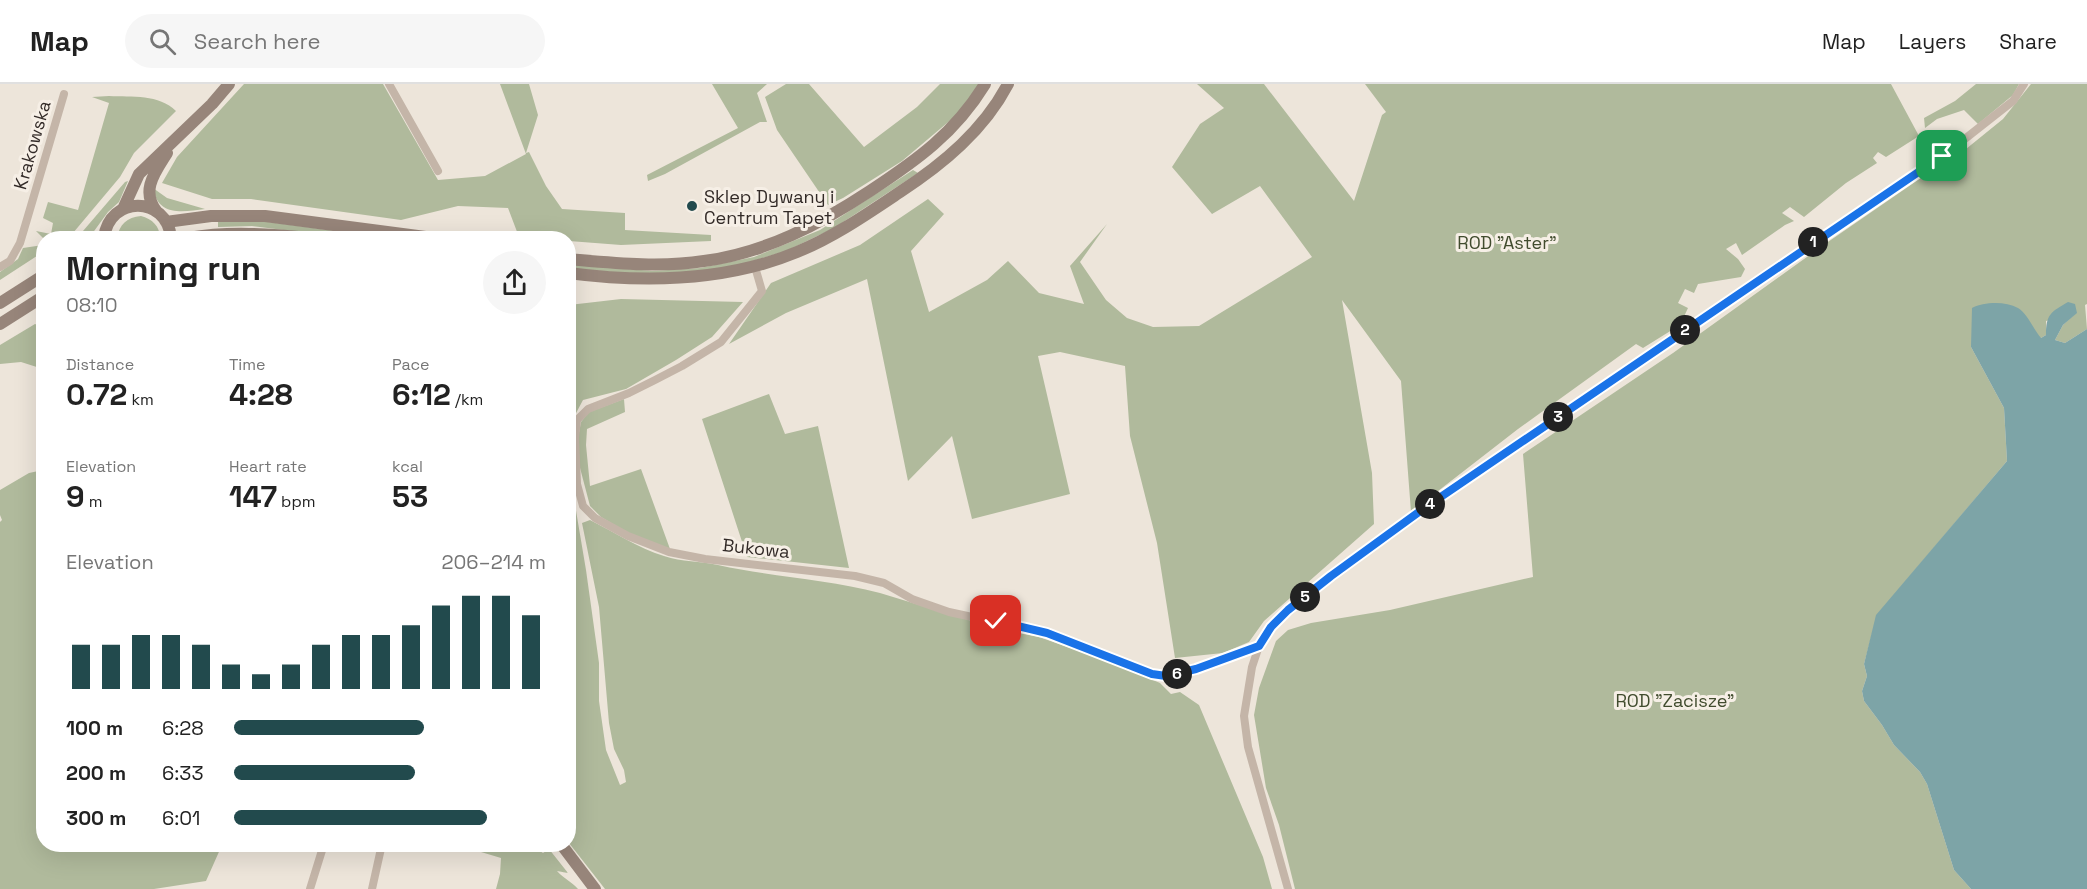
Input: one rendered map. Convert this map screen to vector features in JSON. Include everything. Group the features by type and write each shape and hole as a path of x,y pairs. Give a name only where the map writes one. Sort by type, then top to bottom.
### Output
{"main road":[{"path":"123,209 135,180 177,136 212,104 229,84"},
{"path":"576,260 646,265 685,264 729,256 799,233 850,204 924,155 964,116 985,84"},
{"path":"576,274 648,279 693,278 755,267 799,251 838,231 906,188 962,145 994,109 1008,84"},
{"path":"168,231 162,217 149,199 149,185 177,136"},
{"path":"106,231 107,224 116,213 123,209 141,206 162,217 265,216 385,231"},
{"path":"0,303 36,280"},
{"path":"0,324 36,301"},
{"path":"567,852 595,889"}],"street":[{"path":"389,84 438,171"},
{"path":"1288,889 1248,747 1244,716 1252,667 1259,646 1271,627 1340,569 1423,509 1952,149 2013,101 2024,84"},
{"name":"Krakowska","path":"0,267 10,261 20,243 64,94"},
{"name":"Bukowa","path":"576,433 577,420 588,409 655,380 721,342 762,291 755,267"},
{"name":"Bukowa","path":"576,465 577,484 584,506 595,518 628,536 669,552 705,559 855,576 884,583 912,599 949,612 1047,633 1152,674 1166,676 1196,669 1259,646"},
{"path":"310,889 322,852"},
{"path":"372,889 380,852"}],"green space":[{"path":"244,84 383,84 438,180 485,176 526,154 500,84 529,84 538,115 526,153 529,152 546,186 562,209 625,213 625,230 711,235 711,241 621,245 576,242 576,231 517,231 508,208 458,206 401,220 251,199 212,199 162,183 177,157"},
{"path":"712,84 767,84 757,93 767,122 760,122 648,181 647,175 738,128"},
{"path":"786,84 809,84 864,147 917,107 940,84 979,84 971,100 953,118 902,161 828,205 777,130 765,97"},
{"name":"ROD \"Aster\"","path":"1197,84 1264,84 1354,201 1382,115 1386,112 1365,84 1891,84 1919,136 1886,157 1878,152 1873,158 1877,163 1846,183 1804,217 1790,207 1782,213 1794,221 1742,255 1736,243 1726,249 1738,259 1745,269 1741,277 1698,284 1694,293 1685,289 1678,303 1688,308 1680,325 1643,348 1636,344 1518,429 1411,512 1401,381 1342,300 1372,473 1374,524 1264,621 1249,642 1223,653 1175,658 1157,543 1130,436 1125,366 1060,352 1038,356 1070,494 972,519 952,436 908,481 867,279 786,313 729,344 771,283 860,245 928,199 944,214 911,251 929,312 987,280 1008,261 1039,293 1084,304 1070,266 1107,224 1080,262 1106,300 1127,318 1153,327 1199,326 1312,257 1260,186 1212,214 1172,167 1200,124 1224,108"},
{"path":"1976,84 2019,84 2013,95 1978,124 1964,110 1937,119 1925,128 1924,118 1955,101"},
{"name":"ROD \"Zacisze\"","path":"2031,84 2087,84 2087,304 2085,305 2087,329 2065,343 2055,340 2063,325 2076,313 2046,321 2046,335 2041,338 1971,347 2004,408 2007,461 1877,615 1864,664 1867,676 1862,691 1864,701 1894,745 1920,772 1927,784 1954,870 1971,889 1295,889 1279,825 1266,788 1254,715 1259,688 1276,641 1288,630 1311,623 1390,610 1533,577 1523,454 1673,353 1944,162 1958,168 1966,149 2003,119"},
{"path":"92,97 153,99 176,111 134,153 120,177 75,231 52,231 53,223 43,218 48,202 78,210 109,103"},
{"path":"913,170 918,173 834,228 786,251 726,269 654,276 576,269 576,264 652,271 700,268 754,257 820,230"},
{"path":"128,181 119,202 108,212 94,231 83,231"},
{"path":"153,188 167,198 205,209 180,211 166,208 160,204"},
{"path":"141,216 149,219 159,231 119,231 124,222"},
{"path":"218,221 268,222 336,231 292,231 252,226 218,227"},
{"path":"36,246 36,257 0,280 0,272 18,259 23,248"},
{"path":"621,299 743,302 712,337 626,389 583,400 576,413 576,304"},
{"path":"36,324 36,367 21,362 0,364 0,345"},
{"path":"769,394 785,434 818,426 849,568 747,557 702,419"},
{"path":"624,399 625,412 587,429 586,445 590,486 641,469 670,549 628,533 601,517 590,506 579,464 578,438 581,422 589,412"},
{"path":"36,472 36,852 219,852 206,881 154,889 0,889 0,522 2,520 0,490 29,473"},
{"path":"576,511 599,663 599,701 606,750 620,785 626,782 624,770 614,749 609,723 599,607 582,523 590,520 635,544 664,556 840,584 880,593 998,629 1039,637 1110,662 1160,683 1171,694 1180,692 1199,705 1263,857 1272,889 605,889 576,852"},
{"path":"481,852 551,852 568,873 557,871 578,889 496,889 501,858"}],"water":[{"path":"2068,302 2075,304 2077,313 2063,325 2055,340 2065,343 2087,329 2087,889 1971,889 1954,870 1927,784 1920,772 1894,745 1864,701 1862,691 1867,676 1864,664 1876,615 2007,461 2004,408 1971,347 1972,308 1995,303 2018,308 2041,338 2046,335 2047,322 2051,314"}],"place":[{"name":"Sklep Dywany i Centrum Tapet","path":"692,206"}],"route":[{"path":"996,621 1047,633 1083,645 1152,674 1166,676 1196,669 1259,646 1271,627 1288,610 1423,509 1942,156"}]}
